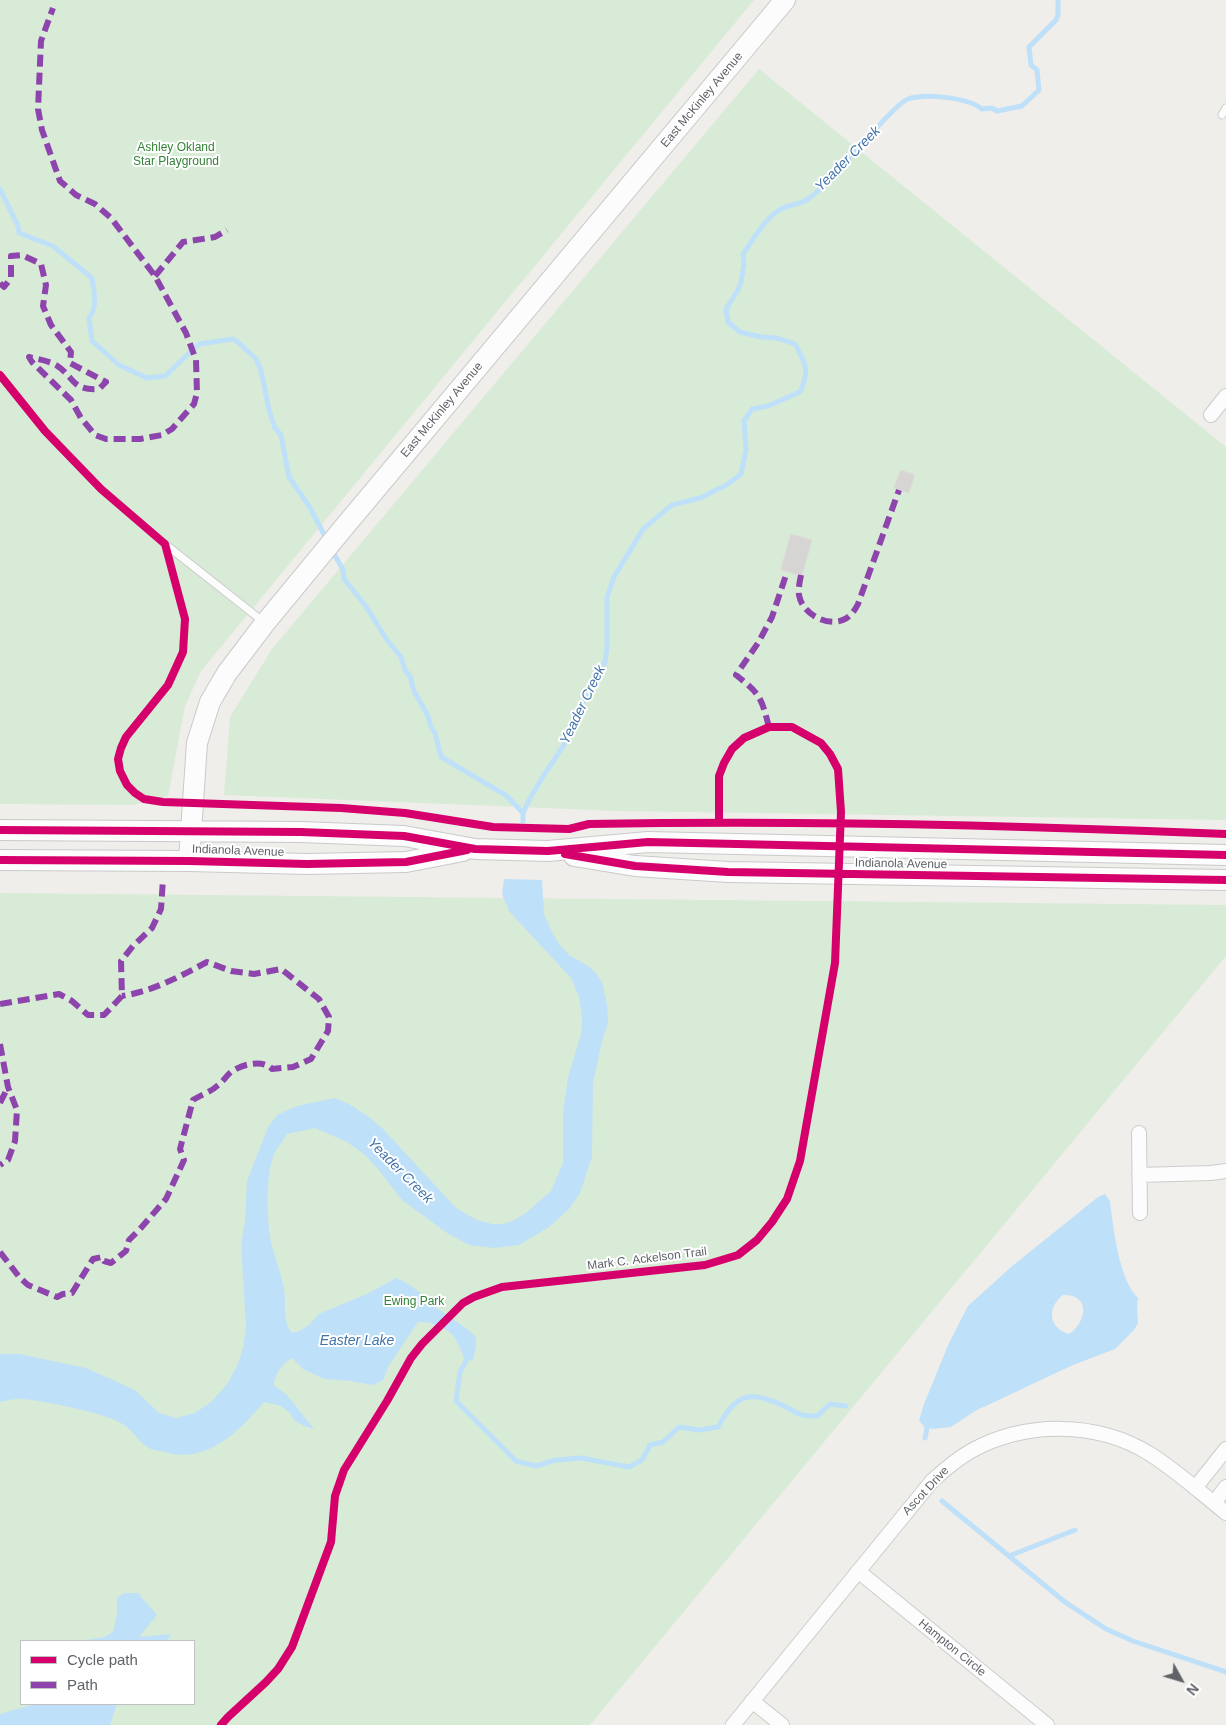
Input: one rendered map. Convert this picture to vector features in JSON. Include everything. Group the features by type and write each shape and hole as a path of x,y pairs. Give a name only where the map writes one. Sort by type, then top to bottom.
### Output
{"main road":[{"name":"East McKinley Avenue","path":"189,861 197,742 210,702 227,673 265,623 345,526 785,0"},
{"name":"Indianola Avenue","path":"0,830 301,832 404,836 475,849 548,851 658,842 1226,855"},
{"name":"Indianola Avenue","path":"0,860 307,864 406,862 475,849"},
{"name":"Indianola Avenue","path":"548,851 635,866 728,872 1226,880"}],"street":[{"path":"1211,415 1226,396"},
{"path":"1139,1132 1140,1213"},
{"path":"1139,1175 1211,1174 1226,1170"},
{"name":"Ascot Drive","path":"733,1725 919,1495 951,1464 971,1451 994,1441 1018,1433 1044,1429 1071,1429 1098,1433 1124,1441 1150,1454 1226,1513"},
{"path":"1195,1488 1226,1449"},
{"path":"1214,1503 1226,1488"},
{"name":"Hampton Circle","path":"858,1571 1047,1725"},
{"path":"752,1701 782,1725"}],"lane":[{"path":"1222,115 1226,108"},
{"path":"165,544 265,623"}],"green space":[{"name":"Ashley Okland Star Playground","path":"0,0 754,0 201,671 185,706 168,796 133,805 0,804"},
{"path":"759,69 1226,447 1226,820 618,811 224,795 230,717 272,649"},
{"name":"Ewing Park","path":"0,893 1226,905 1226,956 590,1725 0,1725"}],"water":[{"name":"Easter Lake","path":"504,879 542,880 544,914 551,930 559,944 569,955 595,972 602,982 607,1005 608,1023 593,1083 592,1157 580,1193 569,1209 549,1227 519,1245 494,1248 469,1245 447,1233 402,1200 365,1155 347,1142 315,1128 287,1134 273,1157 268,1185 270,1237 284,1289 287,1322 292,1333 309,1325 319,1314 369,1293 396,1278 414,1288 435,1307 476,1337 473,1360 466,1361 452,1334 438,1325 423,1322 418,1322 388,1367 383,1380 373,1385 324,1379 303,1369 292,1358 279,1370 274,1386 286,1394 314,1429 294,1420 290,1413 281,1406 264,1402 233,1434 208,1450 195,1454 180,1455 149,1448 119,1422 86,1411 23,1399 0,1402 0,1354 19,1354 86,1368 135,1390 159,1413 176,1418 195,1413 211,1402 228,1383 238,1364 243,1348 246,1327 241,1246 245,1220 247,1181 268,1127 277,1115 297,1106 335,1098 349,1104 384,1130 456,1208 477,1220 492,1224 503,1224 513,1221 527,1212 551,1191 563,1163 563,1112 568,1078 581,1034 582,1018 579,997 571,978 509,911 502,894"},
{"path":"1105,1194 1110,1201 1115,1238 1122,1266 1131,1290 1138,1298 1138,1323 1134,1330 1115,1349 1073,1365 975,1411 951,1427 933,1429 924,1427 919,1420 924,1404 949,1343 968,1306 1011,1267 1098,1197","holes":["1063,1295 1072,1296 1082,1304 1083,1310 1080,1323 1069,1334 1057,1327 1052,1317 1052,1311 1054,1305"]},
{"path":"124,1593 138,1593 157,1615 139,1637 171,1634 168,1640 86,1640 105,1637 113,1632 117,1614 117,1598"},
{"path":"32,1705 117,1705 110,1725 0,1725 0,1714"}],"building":[{"path":"901,470 915,475 909,493 894,488"},
{"path":"791,534 812,540 802,576 781,570"}],"waterway":[{"name":"Yeader Creek","path":"523,821 523,813 529,800 564,745 580,707 605,662 607,647 607,597 614,577 643,529 672,505 700,498 728,484 741,474 746,450 744,421 752,409 768,406 800,392 803,385 806,373 804,362 795,344 777,338 761,337 740,332 728,322 726,309 741,282 744,264 743,254 771,216 783,208 805,201 813,196 904,101 925,96 958,99 982,109 992,108 997,111 1022,106 1039,90 1037,70 1031,65 1029,47 1056,20 1058,0"},
{"path":"0,189 18,226 19,233 53,246 92,278 94,309 89,318 92,341 119,365 147,378 165,376 199,344 233,339 256,359 261,370 269,410 275,428 281,435 289,477 309,506 327,540"},
{"path":"332,550 343,570 344,579 365,605 387,640 401,657 405,670 410,676 414,691 435,733 441,757 507,796 523,813"},
{"path":"466,1355 466,1361 460,1372 456,1401 516,1461 536,1466 556,1460 581,1458 629,1467 642,1460 650,1445 663,1442 679,1427 699,1430 718,1427 731,1407 745,1398 762,1398 808,1416 817,1416 830,1404 846,1406"},
{"path":"925,1438 927,1428"},
{"path":"942,1501 1065,1602 1106,1629 1133,1641 1226,1672"},
{"path":"1009,1556 1075,1530"}],"marked path":[{"path":"0,283 4,287 11,278 11,256 22,255 41,264 46,285 43,306 51,325 71,352 70,363 106,382 99,389 83,388 56,365 29,357 71,400 81,418 95,435 106,439 140,439 162,435 172,429 194,404 197,393 196,360 186,333 155,276 111,218 95,204 76,195 60,181 42,130 38,109 41,41 53,8"},
{"path":"155,276 183,242 215,237 227,230"},
{"path":"801,575 799,595 801,602 810,613 831,622 845,619 849,616 858,604 899,490"},
{"path":"769,727 759,697 751,687 736,675 758,643 772,617 787,572"},
{"path":"0,1004 59,994 72,1001 88,1015 104,1015 122,996 121,961 133,946 152,928 161,909 163,879"},
{"path":"0,1252 20,1278 28,1285 57,1297 72,1293 93,1259 102,1257 104,1261 111,1263 126,1251 129,1240 166,1199 184,1160 180,1149 193,1100 215,1088 231,1072 241,1067 258,1063 272,1069 293,1067 311,1059 328,1031 329,1017 319,999 281,969 254,974 231,971 207,962 155,987 122,996"},
{"path":"0,1044 8,1087 17,1110 15,1141 8,1160 0,1165"},
{"path":"0,1103 8,1087"}],"cycle path":[{"path":"0,375 45,431 101,489 165,544 185,619 183,652 168,685 126,737 118,759 120,771 127,785 144,799 163,802 341,808 405,813 493,827 569,829 589,824 828,823 1067,828 1226,834"},
{"name":"Mark C. Ackelson Trail","path":"221,1725 278,1669 292,1647 331,1542 335,1496 344,1470 411,1358 422,1344 463,1303 502,1287 705,1265 738,1255 757,1240 787,1199 800,1161 835,963 841,812 838,769 830,754 821,743 792,727 769,727 744,738 732,749 719,776 719,822"},
{"path":"0,830 301,832 404,836 475,849 548,851 648,842 1226,855"},
{"path":"0,860 307,864 406,862 467,850"},
{"path":"565,854 635,866 728,872 1226,880"}]}
